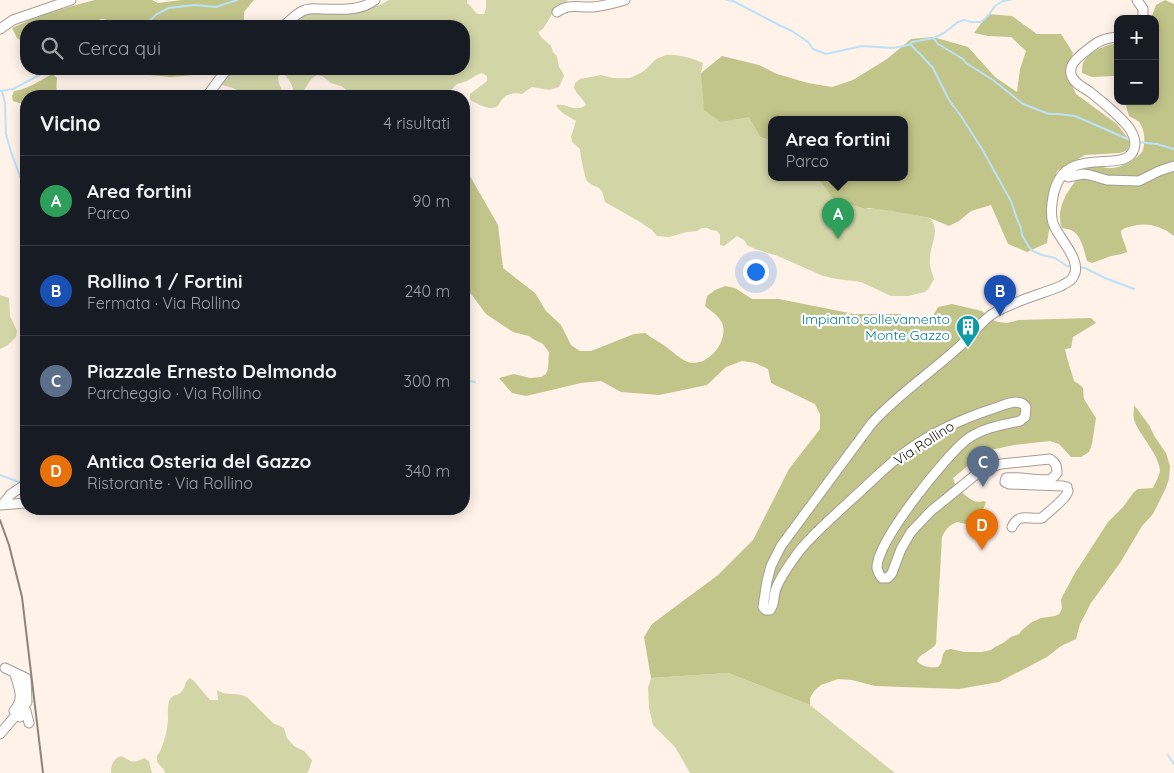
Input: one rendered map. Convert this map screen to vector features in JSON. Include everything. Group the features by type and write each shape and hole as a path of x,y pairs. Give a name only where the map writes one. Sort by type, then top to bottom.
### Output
{"street":[{"path":"0,29 13,20 71,0"},
{"path":"290,20 304,10 363,7 375,0"},
{"path":"557,12 570,6 593,7 625,0"},
{"path":"1137,0 1143,9 1143,15"},
{"path":"1114,38 1102,39 1090,47 1073,63 1070,74 1076,82 1098,98 1130,128 1134,138 1133,152 1125,158 1114,162 1083,164 1068,169 1063,174 1068,177 1082,174 1107,180 1139,181 1174,166"},
{"path":"211,90 223,75"},
{"name":"Via Rollino","path":"1012,527 1015,520 1019,518 1042,518 1068,492 1067,487 1063,486 1009,484 1005,482 1006,478 1051,479 1057,473 1055,462 1050,459 1001,464 988,468 974,476 931,511 912,532 901,549 892,573 888,578 882,578 879,574 877,566 886,543 915,498 937,470 967,439 984,429 1020,421 1024,417 1026,407 1018,402 999,406 960,420 901,455 800,550 783,575 775,592 774,604 770,610 766,610 763,607 771,566 781,546 884,409 962,344 991,315 1006,306 1061,286 1074,277 1075,264 1065,243 1056,231 1052,219 1054,193 1063,174"},
{"path":"1,504 20,488"},
{"path":"1,504 20,503"},
{"path":"0,734 28,699 26,678 5,668"},
{"path":"0,726 16,708 20,700 15,674"},
{"path":"0,740 26,711 29,723"}],"green space":[{"path":"95,0 152,0 158,3 182,0 254,0 244,12 244,20 32,20"},
{"path":"389,0 467,0 467,3 476,13 484,14 486,0 568,0 554,11 543,29 538,32 551,46 557,56 559,67 564,76 559,87 549,90 532,87 522,94 513,93 508,95 497,107 490,108 470,100 470,94 487,81 487,76 482,73 457,84 451,90 347,90 317,75 470,75 470,20 296,20 304,15 320,11 362,11"},
{"path":"1165,0 1174,4 1174,236 1159,227 1149,225 1126,228 1121,231 1127,252 1092,263 1087,261 1079,237 1071,230 1062,228 1060,221 1061,208 1070,189 1087,168 1092,166 1117,167 1130,162 1142,152 1144,141 1143,129 1139,122 1129,116 1126,106 1159,105 1159,15 1152,15 1156,5"},
{"path":"988,14 1012,16 1037,34 1061,34 1073,53 1066,73 1076,94 1117,124 1130,141 1128,150 1120,153 1085,155 1057,171 1049,199 1050,224 1047,243 1027,252 1008,244 991,205 971,211 959,221 949,226 930,218 893,211 865,209 833,199 820,181 908,181 908,116 768,116 768,140 760,137 749,117 721,122 704,110 701,73 722,56 759,65 777,74 808,83 832,87 853,80 887,59 911,39 933,37 968,47 995,77 1017,92 1020,69 1026,51 1011,37 974,33"},
{"path":"20,25 20,40 17,38 12,28"},
{"path":"1114,44 1114,76 1092,77 1082,73 1083,62 1087,57 1104,47"},
{"path":"666,55 676,55 703,63 701,73 721,122 749,116 760,137 768,140 768,181 820,181 833,199 865,209 888,210 930,218 935,228 935,233 930,254 934,279 929,288 925,292 908,296 891,296 861,282 823,276 778,256 755,249 737,236 724,246 720,245 720,235 717,231 707,228 669,237 657,236 640,222 605,202 600,189 587,181 580,149 572,142 571,137 576,121 562,112 556,105 578,108 586,105 574,88 575,83 580,79 601,75 613,78 630,78 644,71 656,59"},
{"path":"54,75 57,78 57,90 20,90 29,86"},
{"path":"149,75 194,75 171,77"},
{"path":"227,75 280,75 278,77 282,90 236,90 219,84"},
{"path":"284,75 317,75 312,78 304,90 294,90"},
{"path":"20,90 20,103 13,101 14,91"},
{"path":"470,176 498,225 503,268 535,293 546,311 561,325 571,345 580,351 591,351 634,334 645,333 688,362 698,363 705,360 716,350 723,337 722,323 705,306 707,296 725,286 735,288 752,299 779,299 854,314 900,314 909,319 921,320 933,316 938,307 952,304 982,311 991,319 1007,323 1019,320 1091,318 1096,323 1073,337 1071,348 1065,349 1074,381 1083,388 1084,399 1096,418 1089,452 1081,457 1071,457 1059,444 1050,441 1014,445 986,451 953,478 957,490 976,502 986,502 976,518 966,524 957,522 946,530 942,537 936,644 917,661 927,667 938,667 946,650 982,652 991,650 1019,634 1032,622 1059,614 1062,609 1061,600 1063,595 1108,522 1123,507 1134,492 1138,489 1153,488 1159,474 1159,464 1156,457 1134,420 1134,405 1166,453 1170,466 1169,479 1153,514 1142,526 1120,563 1091,603 1080,624 1076,639 1061,646 1047,657 999,682 959,689 875,686 852,680 838,679 821,685 814,691 810,698 810,705 728,673 651,678 644,637 652,624 718,575 753,540 789,469 820,429 820,414 815,404 771,383 768,369 755,363 742,361 726,367 707,385 659,395 621,392 601,381 581,383 526,396 512,393 499,378 514,374 530,378 541,377 546,374 548,369 549,352 543,344 529,336 513,332 486,314 470,294"},
{"path":"0,295 9,298 10,316 17,331 16,337 8,345 0,349"},
{"path":"728,673 810,705 895,773 690,773 675,747 653,725 649,708 648,688 651,678"},
{"path":"190,678 210,700 218,700 217,690 248,698 273,723 284,728 287,738 294,746 304,751 312,760 307,773 165,773 157,762 157,756 166,733 169,701 171,697 181,693"},
{"path":"121,756 132,762 144,758 149,761 152,773 111,773 113,763"}],"waterway":[{"path":"150,20 169,8 194,5 216,7 237,0"},
{"path":"727,0 733,1 792,31 808,42 813,49 826,54 862,46 893,48 934,38 958,22 964,20 981,22 995,6 1003,1 1010,0"},
{"path":"934,39 938,44 993,80 1023,104 1049,114 1075,116 1130,140"},
{"path":"910,44 933,68 949,100 982,149 1011,201 1022,235 1029,247 1033,251 1055,258 1067,266 1073,267"},
{"path":"0,91 13,89 40,75"},
{"path":"2,91 5,103 6,134 20,176"},
{"path":"1137,142 1157,144 1174,149"},
{"path":"1078,267 1085,268 1134,289"},
{"path":"470,381 475,382"},
{"path":"0,475 20,482"},
{"path":"1168,755 1174,764"}],"railway":[{"path":"0,520 9,545 22,597 43,773"}],"place":[{"name":"Area fortini","path":"838,239"},
{"name":"Rollino 1 / Fortini","path":"1000,316"},
{"name":"Impianto sollevamento Monte Gazzo","path":"968,348"},
{"name":"Piazzale Ernesto Delmondo","path":"983,487"},
{"name":"Antica Osteria del Gazzo","path":"982,550"}]}
